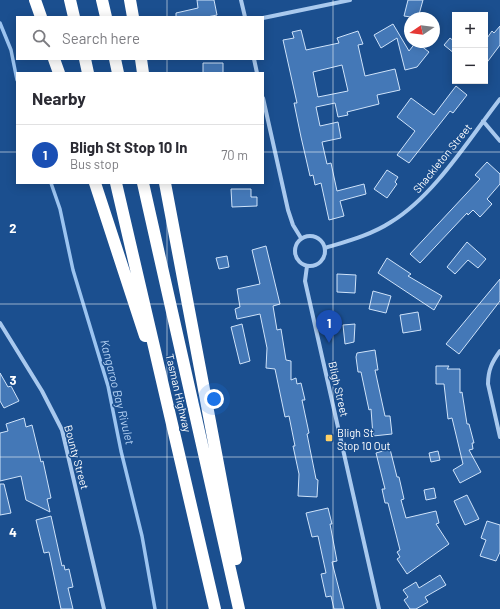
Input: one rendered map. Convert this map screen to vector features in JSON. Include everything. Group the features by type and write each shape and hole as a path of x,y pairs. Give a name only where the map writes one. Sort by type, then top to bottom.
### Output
{"highway":[{"path":"35,0 41,16"},
{"path":"70,0 74,16"},
{"path":"102,0 106,16"},
{"path":"130,0 133,16"},
{"path":"54,60 59,72"},
{"path":"84,60 88,72"},
{"path":"115,60 118,72"},
{"path":"141,60 144,72"},
{"path":"95,184 175,434"},
{"name":"Tasman Highway","path":"116,184 215,609"},
{"name":"Tasman Highway","path":"143,184 239,609"},
{"path":"164,184 245,609"}],"street":[{"path":"241,0 245,16"},
{"path":"264,18 350,0"},
{"path":"254,60 257,72"},
{"name":"Shackleton Street","path":"325,248 377,230 414,206 433,186 500,99"},
{"path":"264,102 288,210 293,225 301,238"},
{"path":"483,121 500,141"},
{"path":"314,236 321,240 325,248 324,258 317,265 307,266 298,261 294,252 297,242 301,238 314,236"},
{"name":"Bligh Street","path":"307,266 305,282 379,609"},
{"name":"Bounty Street","path":"0,323 42,391 62,430 104,609"},
{"path":"500,351 491,364 488,376 488,384 500,437"}],"building":[{"path":"197,0 214,0 217,15 176,16 176,13 198,8"},
{"path":"408,0 423,0 420,12 405,12"},
{"path":"393,24 404,43 404,48 407,48 409,51 411,48 424,48 429,52 417,67 405,70 397,38 381,48 374,35"},
{"path":"500,26 500,45 488,61 488,37 492,31 494,33"},
{"path":"301,30 306,50 339,43 337,38 358,31 363,44 358,45 365,76 395,69 400,90 377,95 379,104 347,112 348,115 338,117 335,103 316,107 320,126 338,122 341,138 322,142 327,164 331,163 337,191 364,184 366,194 340,201 344,216 329,220 321,183 315,185 313,175 310,176 294,103 297,103 283,40 294,38 292,32","holes":["342,65 348,91 318,97 313,72"]},
{"path":"450,38 452,40 452,52 444,45"},
{"path":"203,63 223,63 223,72 203,72"},
{"path":"456,86 467,95 453,113 450,111 409,163 397,155 415,131 397,117 411,98 434,115"},
{"path":"487,162 500,174 500,184 487,199 492,204 480,217 473,210 468,215 467,213 420,263 410,254 480,179 475,175"},
{"path":"387,170 398,177 395,182 397,184 387,198 374,189"},
{"path":"231,189 251,189 251,197 257,197 257,206 232,207"},
{"path":"467,242 486,259 478,268 468,260 455,274 447,267"},
{"path":"266,246 280,304 273,306 277,330 281,329 286,360 291,361 291,380 296,378 297,384 301,383 305,400 302,400 309,433 307,434 316,479 318,480 317,497 298,496 299,474 289,416 285,417 275,369 266,368 267,348 260,314 237,319 235,309 240,307 237,289 260,284 252,250"},
{"path":"227,256 229,267 219,269 216,258"},
{"path":"387,258 411,274 408,276 442,296 434,310 378,273"},
{"path":"337,274 356,275 355,293 337,292"},
{"path":"500,279 500,301 459,354 446,344"},
{"path":"373,291 391,296 386,313 369,309"},
{"path":"418,312 421,330 403,333 400,315"},
{"path":"242,324 250,361 240,364 231,327"},
{"path":"355,324 354,342 345,344 343,325"},
{"path":"375,350 378,370 375,370 385,416 390,416 392,434 373,436 371,409 369,410 361,372 358,372 356,357 357,353"},
{"path":"436,366 449,366 447,369 460,369 460,393 462,392 467,424 469,424 474,443 472,443 473,449 469,450 481,472 460,483 453,470 463,464 452,418 448,419 444,384 436,384"},
{"path":"0,373 8,387 11,386 19,401 4,408 0,401"},
{"path":"24,418 26,427 32,425 41,462 43,461 51,498 47,499 50,512 26,500 21,476 0,481 0,433 8,431 6,424"},
{"path":"390,449 397,477 399,477 404,499 401,500 406,518 436,511 439,523 436,524 449,544 407,574 397,559 400,557 397,552 400,550 388,503 385,503 382,489 385,489 376,453"},
{"path":"438,451 440,460 431,462 429,453"},
{"path":"0,484 4,484 11,513 0,515"},
{"path":"434,488 436,498 426,500 424,490"},
{"path":"467,495 479,519 465,525 454,501"},
{"path":"328,508 332,524 330,524 337,561 332,562 344,609 334,609 331,596 326,597 321,574 326,573 318,536 312,537 306,513"},
{"path":"51,516 62,566 64,565 65,570 69,569 73,587 68,588 73,609 61,609 49,552 44,553 36,520"},
{"path":"487,521 500,525 500,552 496,561 480,556 486,540 481,538"},
{"path":"440,575 446,585 425,597 428,602 416,609 410,609 404,600 408,597 403,590 416,582 419,588"}],"waterway":[{"name":"Kangaroo Bay Rivulet","path":"0,23 11,50 16,75"},
{"name":"Kangaroo Bay Rivulet","path":"51,184 60,209 73,270 108,386 121,451 142,536 155,609"}],"place":[{"name":"Bligh St Stop 10 In","path":"329,343"},
{"name":"Bligh St Stop 10 Out","path":"329,438"}]}
